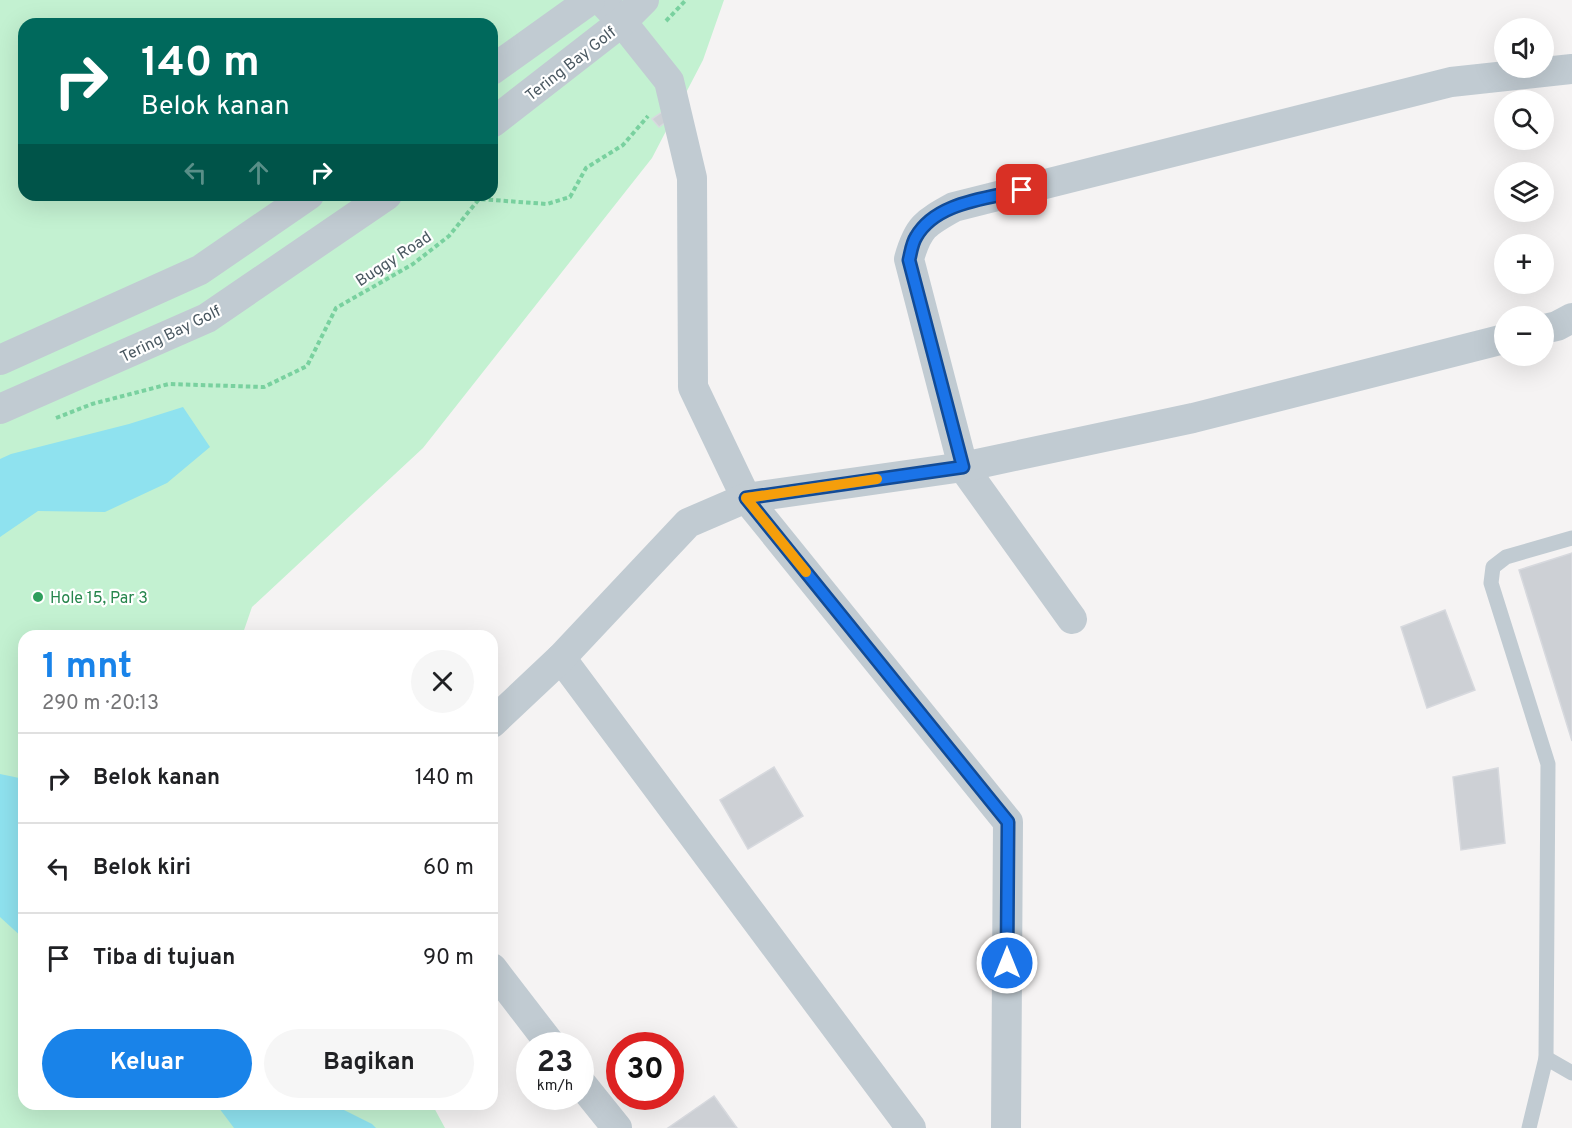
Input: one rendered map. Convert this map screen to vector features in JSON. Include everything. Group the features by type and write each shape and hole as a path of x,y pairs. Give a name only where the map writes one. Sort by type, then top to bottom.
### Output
{"street":[{"path":"498,66 590,0"},
{"path":"601,0 622,22 669,81 692,178 693,387 746,498 1008,822 1006,1128"},
{"name":"Tering Bay Golf","path":"498,118 622,22 644,0"},
{"path":"1072,619 963,467 909,260 915,238 928,220 954,207 1451,82 1572,69"},
{"path":"0,360 200,270 300,201"},
{"name":"Tering Bay Golf","path":"0,409 207,318 378,201"},
{"path":"1554,327 1572,318"},
{"path":"498,717 561,658 688,523 746,498 963,467 1193,418 1494,342"},
{"path":"561,658 911,1128"},
{"path":"498,976 541,1032"},
{"path":"594,1099 617,1128"}],"lane":[{"path":"1529,1128 1546,1058 1548,764 1491,583 1493,567 1506,557 1572,538"},
{"path":"1546,1058 1572,1074"}],"path":[{"path":"660,27 686,0"},
{"name":"Buggy Road","path":"498,200 546,204 570,197 586,168 623,145 672,93"},
{"name":"Buggy Road","path":"51,419 92,404 169,384 264,387 307,366 336,308 413,264 449,236 477,201"}],"green space":[{"path":"0,0 724,0 703,60 652,158 423,448 252,607 244,630 18,630 18,1110 435,1110 445,1128 0,1128"}],"water":[{"path":"183,407 210,447 167,483 105,512 38,511 0,537 0,459 11,454 129,424"},
{"path":"0,774 18,778 18,934 0,917"},
{"path":"220,1110 344,1110 376,1128 234,1128"}],"building":[{"path":"665,110 670,119 659,127 652,119"},
{"path":"1572,553 1572,741 1519,570"},
{"path":"1445,610 1475,690 1427,708 1401,627"},
{"path":"774,767 803,816 748,849 720,800"},
{"path":"1498,768 1505,843 1461,850 1453,777"},
{"path":"714,1096 737,1128 668,1128"}],"slow traffic":[{"path":"806,572 746,498 877,479"}],"place":[{"name":"Hole 15, Par 3","path":"38,597"}],"route":[{"path":"1007,963 1008,822 746,498 963,467 909,260 915,238 928,220 954,207 1022,190"}]}
